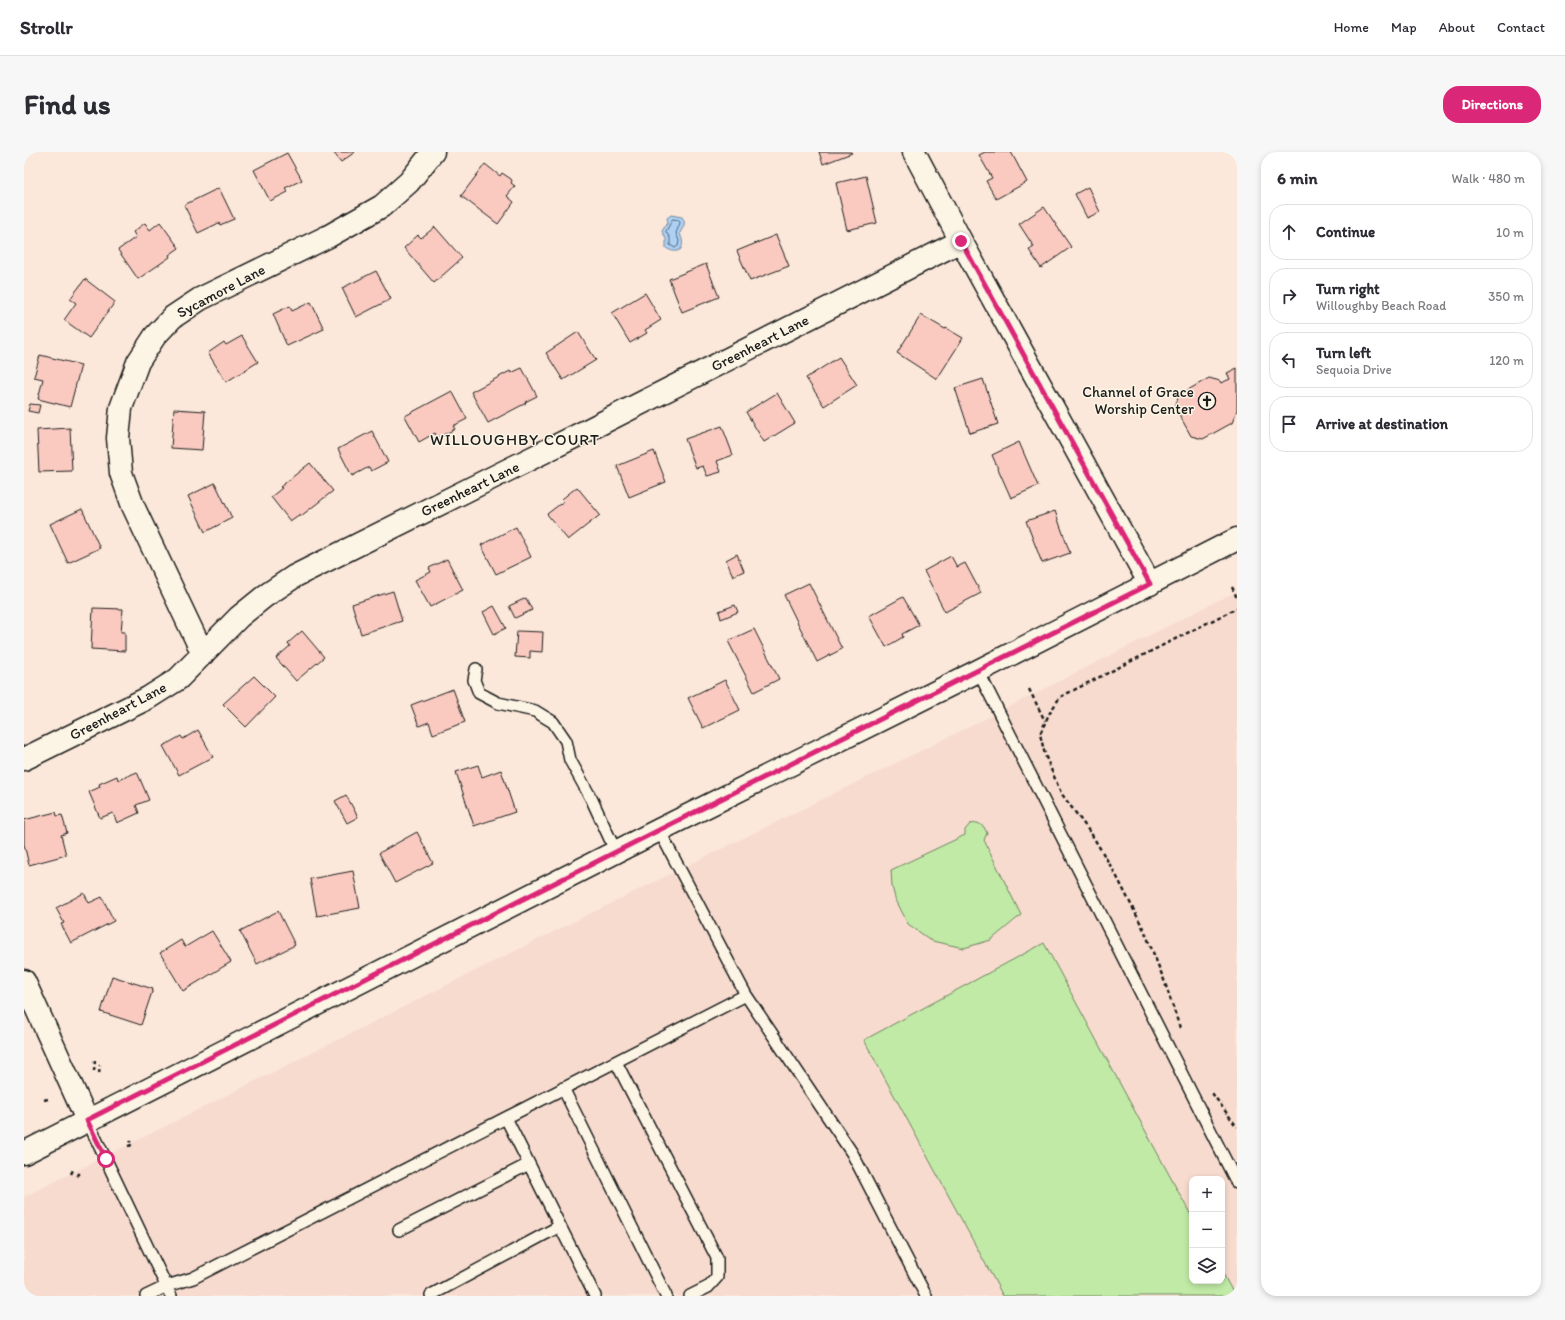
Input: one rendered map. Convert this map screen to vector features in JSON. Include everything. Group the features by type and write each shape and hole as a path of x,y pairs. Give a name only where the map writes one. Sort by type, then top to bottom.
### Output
{"street":[{"name":"Sycamore Lane","path":"203,654 133,506 121,473 118,438 121,408 138,362 155,336 173,317 200,299 329,236 382,206 408,182 433,152"},
{"path":"914,152 961,241 1150,584"},
{"name":"Greenheart Lane","path":"24,759 148,698 178,679 239,617 265,596 295,576 592,428 961,241"},
{"path":"24,1153 659,830 978,671 1237,539"},
{"path":"24,981 87,1120"}],"lane":[{"path":"476,669 474,680 479,693 498,704 535,711 553,722 566,741 570,760 592,800 616,852"},
{"path":"978,671 1237,1183"},
{"path":"659,830 746,995 852,1153 926,1296"},
{"path":"146,1296 169,1291 746,995"},
{"path":"616,1062 717,1258 717,1277 708,1287 690,1296"},
{"path":"563,1088 666,1296"},
{"path":"506,1118 595,1296"},
{"path":"87,1120 169,1291"},
{"path":"399,1230 529,1164"},
{"path":"431,1295 560,1226"}],"path":[{"path":"1232,587 1237,598"},
{"path":"1182,1034 1164,980 1145,932 1116,875 1092,835 1061,793 1045,755 1040,734 1060,697 1237,608"},
{"path":"1029,689 1046,721"},
{"path":"94,1071 95,1061"},
{"path":"98,1073 100,1065"},
{"path":"1211,1091 1237,1127"},
{"path":"44,1100 48,1099"},
{"path":"128,1146 132,1145 130,1141"},
{"path":"71,1174 73,1170"},
{"path":"77,1176 80,1173"}],"shaded area":[{"path":"1237,591 1237,1296 24,1296 24,1197 561,928 973,725"}],"green space":[{"path":"978,823 984,827 987,833 984,840 1021,915 991,940 964,948 932,941 908,924 895,898 892,886 891,870 965,835 965,830 970,824"},
{"path":"1044,943 1189,1211 1189,1284 1225,1284 1225,1278 1235,1296 1003,1296 864,1040"}],"water":[{"path":"671,215 682,217 684,221 684,225 680,233 682,247 681,249 675,251 666,248 666,239 662,231 668,222 667,218"}],"building":[{"path":"333,152 355,152 341,162"},
{"path":"819,152 851,152 852,153 823,164"},
{"path":"985,152 1011,152 1027,182 996,199 986,181 992,178 979,155"},
{"path":"287,153 302,180 285,188 288,192 270,201 254,170"},
{"path":"485,164 500,176 502,173 511,179 511,183 515,186 507,196 514,202 498,224 461,196"},
{"path":"866,176 877,223 847,230 836,183"},
{"path":"1088,187 1100,212 1087,218 1075,194"},
{"path":"219,188 234,219 220,225 219,223 198,233 184,205"},
{"path":"1044,207 1071,247 1041,268 1029,250 1034,247 1019,224"},
{"path":"160,222 179,248 169,255 170,257 138,279 118,250 136,237 133,232 145,223 150,230"},
{"path":"435,227 462,258 434,283 404,248 418,235 421,238"},
{"path":"776,235 789,266 750,281 737,251"},
{"path":"706,264 719,297 682,312 669,279"},
{"path":"376,271 391,299 356,317 342,288"},
{"path":"85,279 115,302 89,338 64,320 76,303 70,299"},
{"path":"645,293 661,320 645,330 647,333 630,343 612,313"},
{"path":"311,302 324,329 287,346 273,314 290,306 292,311"},
{"path":"921,315 963,338 937,379 897,353"},
{"path":"578,332 596,360 563,380 546,353"},
{"path":"242,336 258,362 226,382 208,353 224,342 226,345"},
{"path":"40,355 81,365 70,407 38,399 43,379 34,377"},
{"path":"839,357 857,385 824,406 806,378"},
{"path":"522,368 537,396 488,423 471,392 510,371 511,373"},
{"name":"Channel of Grace Worship Center","path":"1237,368 1237,410 1232,423 1203,439 1191,436 1175,407 1179,395 1209,378 1220,381 1221,383 1230,379 1227,373"},
{"path":"983,379 998,424 970,433 955,388"},
{"path":"452,391 467,419 453,426 455,429 437,438 435,433 419,442 405,416"},
{"path":"777,393 795,423 764,442 746,412"},
{"path":"30,404 40,405 38,413 28,411"},
{"path":"174,409 205,411 202,450 171,448"},
{"path":"722,426 733,455 717,461 721,472 707,476 703,466 696,468 685,439"},
{"path":"70,428 72,471 39,472 37,430"},
{"path":"372,431 388,462 371,471 369,467 352,476 338,449"},
{"path":"1019,442 1038,486 1011,498 992,455"},
{"path":"654,451 666,482 629,497 617,466"},
{"path":"310,463 333,491 301,516 300,514 290,521 271,497 282,488 280,487"},
{"path":"215,483 232,518 205,532 188,496"},
{"path":"577,487 600,515 568,540 547,514 564,501 562,499"},
{"path":"82,509 100,548 68,563 50,524"},
{"path":"1055,511 1070,553 1042,563 1026,521"},
{"path":"516,527 531,557 496,574 481,545"},
{"path":"737,554 744,571 733,576 726,560"},
{"path":"951,556 957,567 965,563 981,593 945,612 924,571"},
{"path":"447,559 463,590 430,607 415,580 431,572 429,568"},
{"path":"809,583 842,649 817,662 784,595"},
{"path":"393,591 402,621 361,634 352,604"},
{"path":"903,597 919,625 902,634 903,637 886,647 869,616"},
{"path":"526,598 532,610 515,618 509,606"},
{"path":"735,605 738,612 721,619 719,611"},
{"path":"494,606 506,628 494,634 483,612"},
{"path":"93,608 123,609 121,632 125,632 125,651 91,649"},
{"path":"754,629 779,679 754,692 728,641"},
{"path":"302,631 324,657 296,681 276,658 290,646 288,643"},
{"path":"517,631 543,632 542,652 530,651 530,658 515,657"},
{"path":"254,676 275,697 246,727 223,704"},
{"path":"725,680 740,710 703,728 688,698"},
{"path":"453,689 465,722 433,734 429,722 419,726 411,705"},
{"path":"198,730 213,757 179,775 163,746 181,736 183,739"},
{"path":"478,765 482,777 501,770 515,812 474,826 456,772"},
{"path":"137,772 149,800 136,805 139,813 117,823 113,813 100,818 89,792 100,787 99,784 117,776 118,780"},
{"path":"346,795 358,817 347,823 335,801"},
{"path":"56,812 57,816 62,815 67,833 61,835 66,855 29,865 24,844 24,820"},
{"path":"417,832 433,863 395,883 379,853"},
{"path":"353,871 360,908 317,916 310,879"},
{"path":"84,893 89,903 102,897 114,921 71,943 61,924 64,923 56,908"},
{"path":"278,911 295,945 257,964 240,931"},
{"path":"212,931 231,962 183,991 160,953 181,940 185,947"},
{"path":"112,976 153,989 141,1025 101,1012"}],"place":[{"name":"Channel of Grace Worship Center","path":"1207,401"}],"district":[{"name":"WILLOUGHBY COURT","path":"515,439"}],"route":[{"path":"106,1159 87,1120 659,830 1150,584 961,241"}]}
